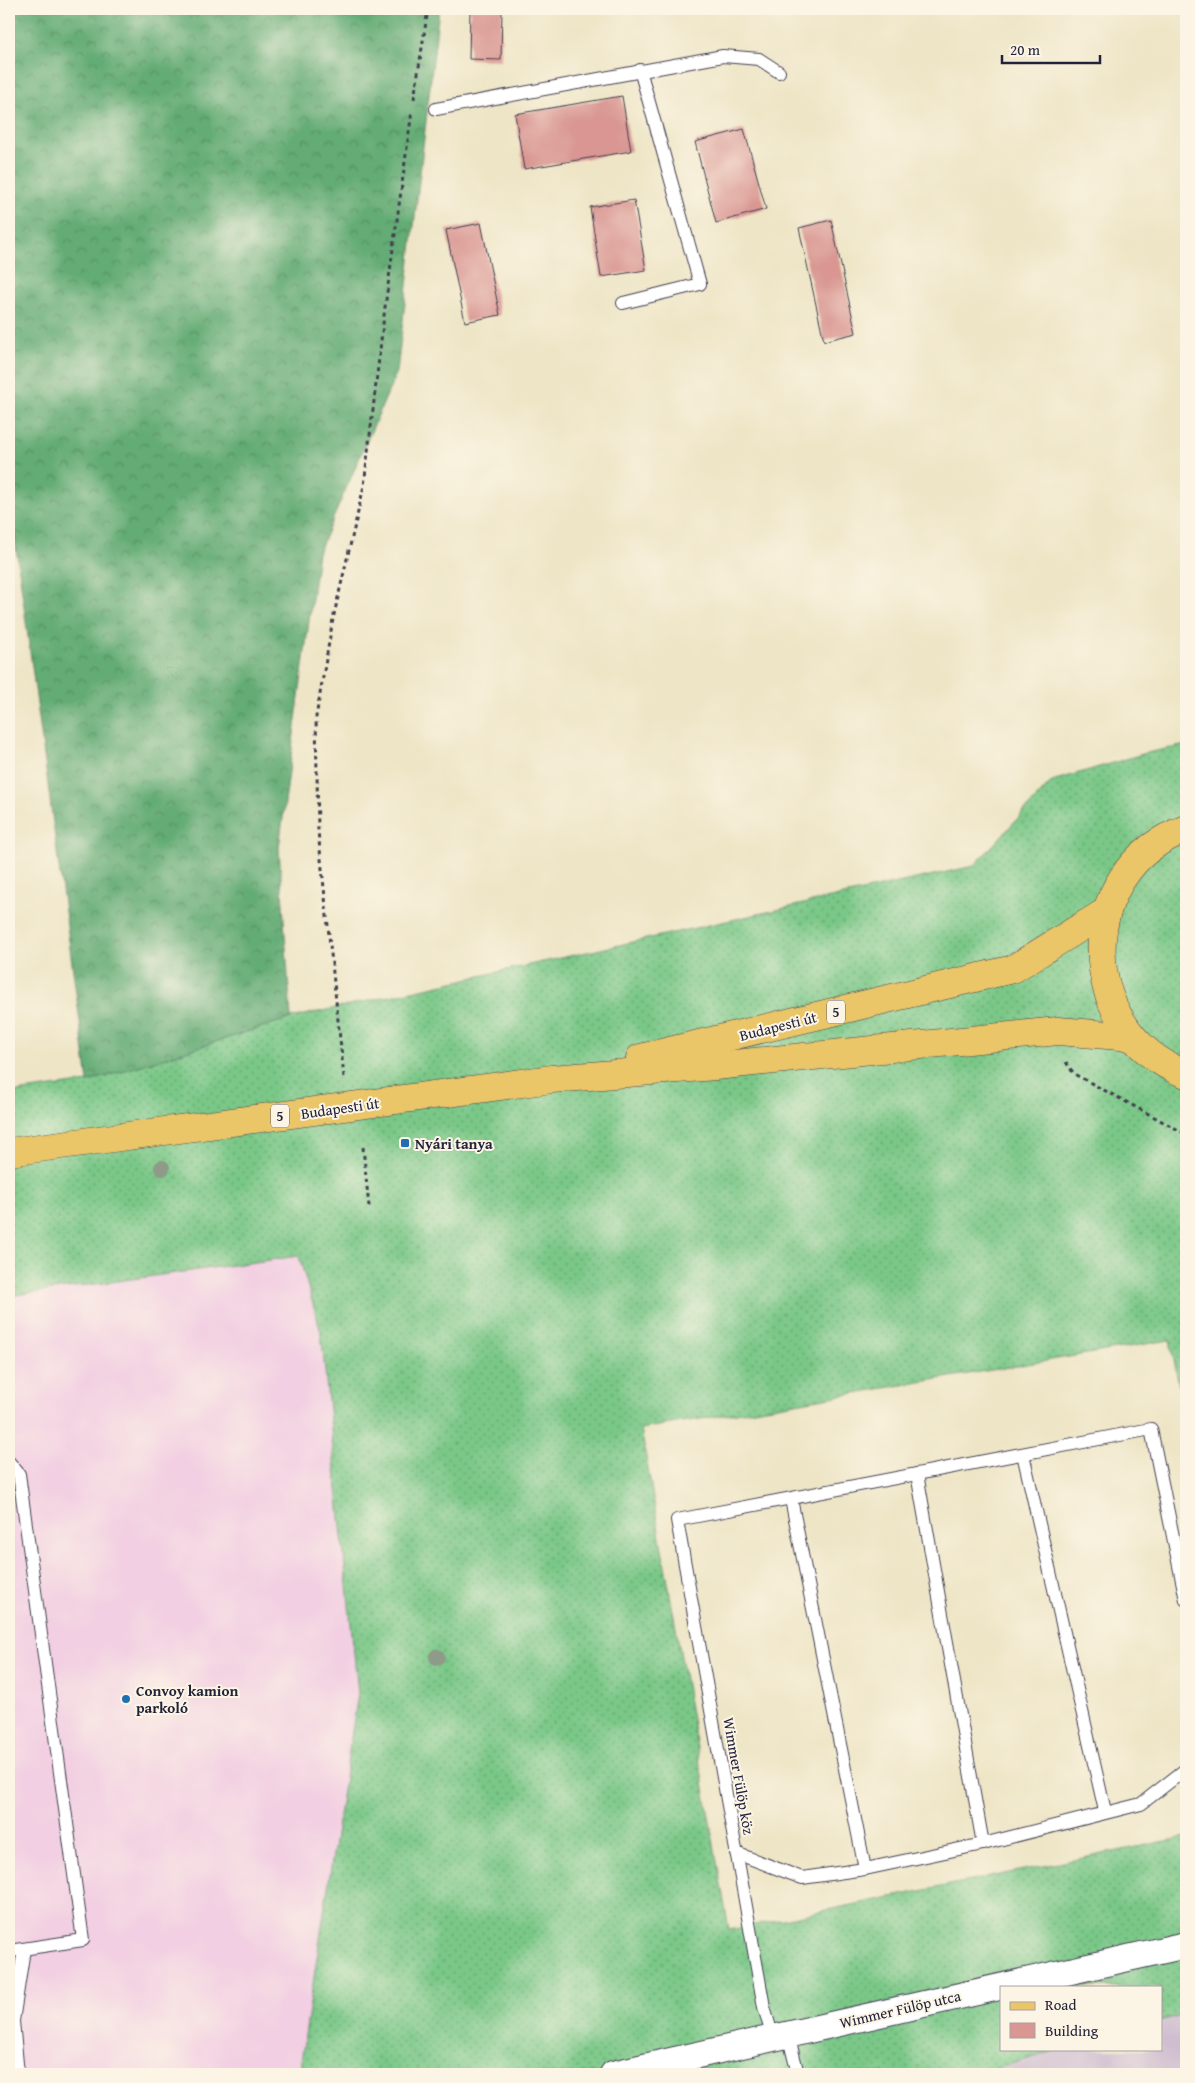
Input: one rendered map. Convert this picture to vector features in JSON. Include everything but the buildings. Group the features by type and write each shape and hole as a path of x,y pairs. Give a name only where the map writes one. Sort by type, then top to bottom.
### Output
{"main road":[{"name":"Budapesti út","path":"1186,829 1158,843 1141,857 1127,873 1107,910 1100,944 1103,977 1114,1009 1132,1037 1150,1055 1172,1069 1186,1074"},
{"name":"Budapesti út","path":"552,1079 1013,969 1107,910"},
{"name":"Budapesti út","path":"9,1152 552,1079 715,1066 1058,1031 1132,1037"}],"street":[{"name":"Wimmer Fülöp utca","path":"1003,1986 1186,1945"},
{"name":"Wimmer Fülöp utca","path":"613,2074 1000,1987"}],"lane":[{"path":"436,109 722,56 759,59 779,72"},
{"path":"623,304 700,284 640,70"},
{"path":"865,1869 791,1499 1151,1430 1186,1600"},
{"path":"1023,1454 1105,1811"},
{"path":"9,1462 19,1474 83,1940 9,1951"},
{"path":"916,1474 983,1844"},
{"name":"Wimmer Fülöp köz","path":"791,1499 677,1520 764,2007 798,2074"},
{"path":"736,1853 802,1878 865,1869 983,1844 1105,1811 1141,1804 1186,1769"},
{"path":"18,2074 11,2022 24,1949"}],"path":[{"path":"347,1107 318,832 316,717 333,619 364,486 384,307 428,9"},
{"path":"1058,1031 1064,1060 1074,1074 1186,1134"},
{"path":"363,1147 368,1206"}],"shaded area":[{"path":"299,1256 321,1332 358,1693 299,2074 9,2074 9,1296"},
{"path":"1186,2013 1186,2074 976,2074 1059,2050 1162,2050 1162,2021"}],"green space":[{"path":"9,9 439,9 397,372 318,553 279,848 291,1018 88,1082 9,496"},
{"path":"1186,745 1186,1423 1170,1340 641,1429 729,1930 1186,1837 1186,2013 1162,2021 1162,1986 1000,1986 1000,2050 1059,2050 976,2074 299,2074 358,1693 321,1332 299,1256 9,1296 9,1093 88,1082 291,1018 974,866 1052,781 1146,753"}],"place":[{"name":"Nyári tanya","path":"405,1143"},
{"name":"Convoy kamion parkoló","path":"126,1699"}]}
